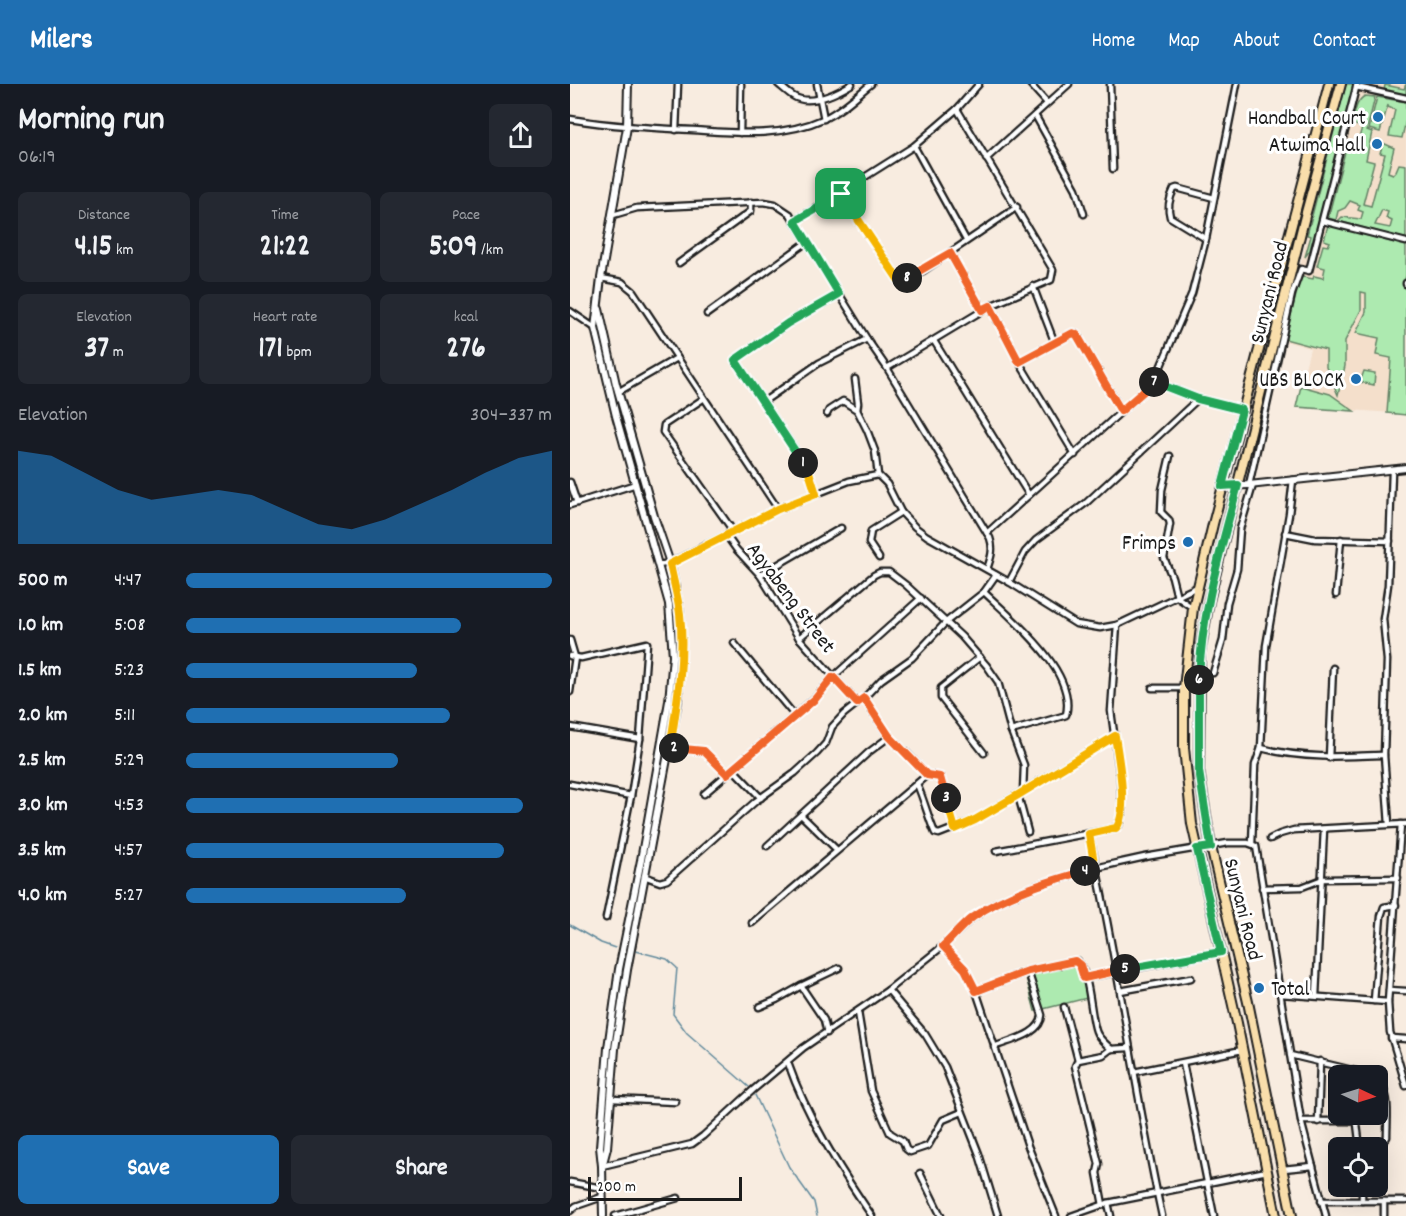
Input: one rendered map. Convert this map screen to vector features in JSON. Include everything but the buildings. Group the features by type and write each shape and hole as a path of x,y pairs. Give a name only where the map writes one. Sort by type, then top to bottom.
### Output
{"main road":[{"path":"1276,1216 1197,849 1187,792 1184,688 1197,587 1329,84"},
{"name":"Sunyani Road","path":"1292,1216 1248,1002 1211,847 1199,771 1200,653 1209,602 1305,216 1341,84"}],"street":[{"path":"603,1216 600,1147 619,969 641,860 674,656 669,604 616,416 595,328 601,278 627,127 628,84"},
{"path":"676,130 678,84"},
{"path":"740,133 741,84"},
{"path":"778,84 795,97 828,97 851,85 856,96"},
{"path":"817,84 824,119"},
{"path":"570,119 627,127 676,130 740,133 786,131 824,119 871,84"},
{"path":"795,221 914,146 957,109 978,84"},
{"path":"1030,84 1047,104"},
{"path":"986,159 1068,84"},
{"path":"1110,84 1113,169"},
{"path":"987,533 1154,382 1192,292 1206,239 1237,84"},
{"path":"1213,673 1223,640 1227,603 1237,569 1240,529 1292,294 1301,269 1309,271 1357,86 1406,98"},
{"path":"887,369 982,310 1033,286 1052,280 1053,270 957,109"},
{"path":"1035,115 1076,189 1084,214"},
{"path":"914,146 966,240"},
{"path":"1206,239 1170,218 1169,201 1176,188 1214,198"},
{"path":"841,194 898,279 904,280 923,271 1017,207"},
{"path":"613,215 637,208 751,202 776,204 790,214 987,533 992,544 992,555 987,569"},
{"path":"679,264 751,211 751,202"},
{"path":"1323,221 1406,242"},
{"path":"707,314 807,242"},
{"path":"950,253 982,310"},
{"path":"601,278 622,282 628,286 778,509"},
{"path":"1033,286 1054,341"},
{"path":"816,494 803,462 735,360 788,323 839,294"},
{"path":"990,306 1019,362 1074,455"},
{"path":"599,307 618,392 670,564 680,612 681,642 678,700 623,993 615,1049 607,1148 602,1166"},
{"path":"570,311 595,328"},
{"path":"1019,362 1070,333 1077,335 1121,411"},
{"path":"763,402 819,363 867,339"},
{"path":"934,341 1029,495"},
{"path":"618,392 677,358"},
{"path":"855,378 857,410"},
{"path":"1154,382 1198,399 1242,410"},
{"path":"703,399 664,425 663,432 733,531"},
{"path":"1009,582 1025,552 1036,540 1090,499 1198,399"},
{"path":"827,414 829,410 843,401 857,410 875,451 878,475 887,484 901,512 915,527 1076,624 1100,628 1117,625 1197,587"},
{"path":"1170,456 1161,490 1161,512 1170,524 1164,558 1177,597 1193,608"},
{"path":"1222,486 1251,485 1406,468"},
{"path":"1389,824 1384,755 1387,660 1383,619 1388,585 1392,471"},
{"path":"658,566 670,564 778,509 849,481 878,475"},
{"path":"1252,844 1255,765 1261,748 1266,646 1293,480"},
{"path":"570,482 577,503"},
{"path":"570,505 636,484"},
{"path":"879,558 869,543 871,531 901,512"},
{"path":"760,575 841,528"},
{"path":"1286,533 1315,539 1390,542"},
{"name":"Agyabeng Street","path":"726,535 760,575 799,638 857,703"},
{"path":"1336,595 1341,539"},
{"path":"799,638 880,572 889,572 921,598 980,657 998,682 1011,731 1024,765 1021,793 1028,832"},
{"path":"644,876 660,882 667,880 761,798 795,773 826,742 832,727 881,680 912,658 946,622 984,592 996,575"},
{"path":"984,592 1032,640 1052,664 1062,678 1068,701 1066,715 1011,731"},
{"path":"704,794 815,699 833,677 921,598"},
{"path":"996,851 1116,828 1121,820 1120,777 1111,711 1117,625"},
{"path":"570,640 572,656 570,692"},
{"path":"572,656 581,658 647,643 640,739 606,918"},
{"path":"734,643 795,716"},
{"path":"980,657 941,688 941,698 984,753"},
{"path":"1329,758 1333,668"},
{"path":"1152,688 1184,688"},
{"path":"864,698 889,736 927,775 940,777 955,829"},
{"path":"570,727 640,739"},
{"path":"767,846 889,736"},
{"path":"917,784 927,807 928,819 935,833 939,834 975,820 1115,736"},
{"path":"670,748 704,751 727,774"},
{"path":"1261,748 1307,757 1384,755"},
{"path":"733,769 761,798"},
{"path":"752,923 927,775"},
{"path":"570,784 631,796"},
{"path":"801,815 837,850"},
{"path":"1270,839 1294,830 1404,824 1388,1002 1391,1038 1406,1086"},
{"path":"1316,996 1324,829"},
{"path":"1089,834 1162,1216"},
{"path":"602,1166 692,1144 704,1136 753,1090 788,1063 803,1048 888,990 943,946 971,919 994,904 1038,885 1095,868 1228,843 1252,844 1256,846 1301,1121 1326,1216"},
{"path":"1262,888 1302,887 1323,879 1398,878"},
{"path":"1374,1001 1381,916 1384,907 1396,905"},
{"path":"1380,938 1393,939"},
{"path":"943,946 965,969 976,991 1038,1173 1056,1216"},
{"path":"1084,978 1221,952"},
{"path":"976,991 1028,971 1077,962 1084,978 1096,1030 1111,1049"},
{"path":"759,1007 839,968"},
{"path":"994,1047 1036,1030 1041,1022 1042,1015 1028,971"},
{"path":"1120,991 1191,978"},
{"path":"801,986 824,1020 827,1033"},
{"path":"888,990 933,1044 945,1067 981,1162 998,1216"},
{"path":"1389,990 1406,991"},
{"path":"1280,994 1388,1002"},
{"path":"1064,1007 1078,1060 1075,1065 1099,1164 1097,1173 1111,1216"},
{"path":"858,1012 871,1091 890,1133 903,1141 906,1149 910,1152 928,1146 943,1120 962,1112"},
{"path":"1391,1038 1406,1039"},
{"path":"1078,1060 1103,1055 1111,1049 1129,1048"},
{"path":"1134,1072 1242,1050"},
{"path":"1290,1055 1335,1065"},
{"path":"1318,1122 1320,1061"},
{"path":"788,1063 801,1097 848,1180 872,1216"},
{"path":"1183,1063 1215,1216"},
{"path":"612,1099 676,1102"},
{"path":"1301,1121 1356,1122 1358,1137"},
{"path":"1283,1169 1312,1166"},
{"path":"1071,1216 1106,1204 1267,1171"},
{"path":"920,1173 941,1216"},
{"path":"570,1182 602,1188"},
{"path":"570,1211 576,1206 602,1197"},
{"path":"615,1216 678,1198"},
{"path":"1321,1201 1406,1201"},
{"path":"1384,1201 1384,1216"}],"shaded area":[{"path":"1347,84 1406,84 1406,414 1296,406 1310,348 1281,340"}],"green space":[{"path":"1346,84 1355,84 1316,242 1312,242 1305,257 1311,236 1307,235"},
{"path":"1406,84 1406,96 1384,91 1385,85 1404,89"},
{"path":"1375,97 1367,130 1372,132 1366,160 1374,162 1363,204 1371,206 1385,154 1380,153 1383,143 1394,148 1388,172 1393,174 1399,164 1406,165 1406,239 1338,221 1342,217 1361,219 1363,212 1358,210 1360,205 1350,201 1345,208 1338,211 1336,220 1328,218 1347,144 1357,146 1362,127 1352,124 1356,108 1362,98","holes":["1382,210 1388,212 1386,218 1392,221 1390,228 1375,225"]},
{"path":"1377,97 1406,102 1406,120 1402,138 1389,136 1395,110 1388,105 1380,132 1369,129"},
{"path":"1328,225 1406,246 1404,285 1406,286 1406,415 1387,413 1391,358 1376,355 1379,338 1356,333 1366,312 1366,293 1361,292 1361,310 1345,341 1345,366 1338,395 1326,367 1326,350 1285,339 1300,279 1303,277 1313,279 1314,276 1323,278 1325,268 1317,266 1323,245 1328,246 1330,242 1324,240"},
{"path":"1364,371 1375,373 1374,385 1360,382"},
{"path":"1301,386 1330,394 1354,411 1296,407"},
{"path":"1079,957 1087,998 1035,1011 1024,970"}],"waterway":[{"path":"570,925 601,943 615,948"},
{"path":"636,951 667,959 677,968 673,1014 687,1033 749,1087"},
{"path":"755,1095 789,1167 814,1202 817,1216"}],"place":[{"name":"Handball Court","path":"1378,117"},
{"name":"Atwima Hall","path":"1377,144"},
{"name":"UBS BLOCK","path":"1356,379"},
{"name":"Frimps","path":"1188,542"},
{"name":"Total","path":"1259,988"}],"route":[{"path":"841,194 898,279 904,280 923,271 950,253 982,310 990,306 1019,362 1054,341 1073,333 1077,335 1121,411 1154,382 1198,399 1242,410 1222,486 1238,485 1209,602 1200,653 1199,771 1211,847 1197,849 1221,952 1084,978 1079,963 1075,961 1028,971 976,991 965,969 943,946 971,919 994,904 1038,885 1095,868 1089,834 1116,828 1121,820 1120,777 1115,736 975,820 955,829 940,777 927,775 889,736 864,698 857,703 833,677 815,699 727,774 704,751 670,748 678,700 681,642 680,612 670,564 778,509 816,494 803,462 735,360 788,323 839,294 795,221 841,194"}]}
